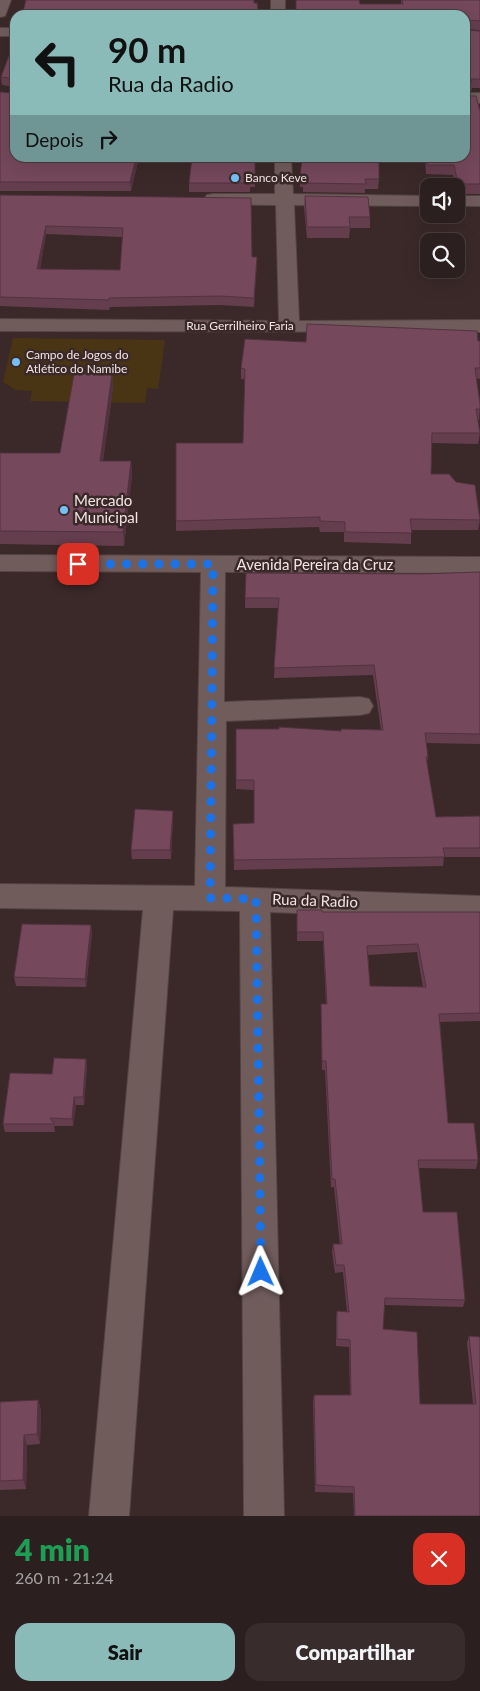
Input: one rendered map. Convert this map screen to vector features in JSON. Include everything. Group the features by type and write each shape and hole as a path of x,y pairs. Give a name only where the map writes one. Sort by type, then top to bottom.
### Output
{"street":[{"path":"0,13 4,0"},
{"path":"283,162 289,327"},
{"path":"196,199 420,200"},
{"path":"465,201 480,201"},
{"name":"Rua Gerrilheiro Faria","path":"0,325 480,326"},
{"name":"Avenida Pereira da Cruz","path":"0,563 480,565"},
{"path":"210,898 213,564"},
{"path":"213,713 236,710 360,706"},
{"name":"Rua da Radio","path":"0,896 256,899 480,908"},
{"path":"109,1516 159,897"},
{"path":"256,899 264,1516"}],"shaded area":[{"path":"13,338 165,340 158,389 147,388 145,403 30,401 32,391 16,390 3,382"}],"building":[{"path":"26,0 254,0 254,3 257,3 258,10 23,10"},
{"path":"296,0 359,0 360,4 403,4 402,0 480,0 480,21 470,20 470,10 296,10"},
{"path":"470,30 480,31 480,79 471,79 472,82 470,82"},
{"path":"10,53 10,78 1,77"},
{"path":"0,92 10,93 10,162 135,162 130,182 0,182"},
{"path":"470,96 476,96 480,111 480,184 465,184 465,178 457,178 454,165 427,165 427,162 470,162"},
{"path":"192,162 255,162 255,179 250,179 250,183 189,183"},
{"path":"302,162 379,162 379,179 365,179 366,184 304,183 303,178 300,177"},
{"path":"0,195 251,198 252,257 257,257 254,298 220,296 109,298 109,300 0,297","holes":["46,226 123,228 120,270 37,269"]},
{"path":"305,196 368,197 370,217 349,217 350,227 307,227"},
{"path":"307,324 477,331 478,341 480,341 480,368 475,368 480,409 476,409 480,433 432,433 431,474 449,474 456,482 475,485 480,520 410,519 412,533 345,532 345,522 320,521 320,517 176,521 176,443 243,443 245,369 241,368 245,339 306,342"},
{"name":"Mercado Municipal","path":"74,374 112,374 100,461 131,461 123,532 0,531 0,453 60,453"},
{"path":"480,572 480,734 425,733 428,757 426,757 436,817 480,816 480,848 443,848 445,857 234,860 233,824 254,823 254,780 236,780 236,729 279,729 279,727 341,731 341,729 383,730 374,665 274,668 279,598 245,598 246,573 421,574"},
{"path":"135,809 173,811 170,850 131,850"},
{"path":"297,910 322,910 322,912 480,912 480,1013 439,1014 448,1123 474,1123 478,1160 418,1160 423,1212 457,1212 465,1300 385,1298 383,1329 417,1332 420,1404 476,1404 469,1336 480,1337 480,1516 355,1516 354,1487 316,1485 314,1395 351,1395 350,1340 337,1339 337,1311 349,1312 344,1265 336,1265 333,1244 342,1244 335,1179 332,1179 326,1061 322,1061 321,1004 327,1004 323,932 297,932","holes":["418,944 426,987 370,986 367,946"]},
{"path":"22,924 91,925 85,979 14,977"},
{"path":"54,1058 86,1059 83,1097 74,1097 72,1119 50,1118 54,1124 3,1124 10,1073 52,1074"},
{"path":"38,1400 37,1434 24,1435 23,1480 0,1481 0,1402"}],"place":[{"name":"Banco Keve","path":"235,178"},
{"name":"Campo de Jogos do Atlético do Namibe","path":"16,362"},
{"name":"Mercado Municipal","path":"64,510"}],"route":[{"path":"78,564 213,564 210,898 256,899 261,1272"}]}
